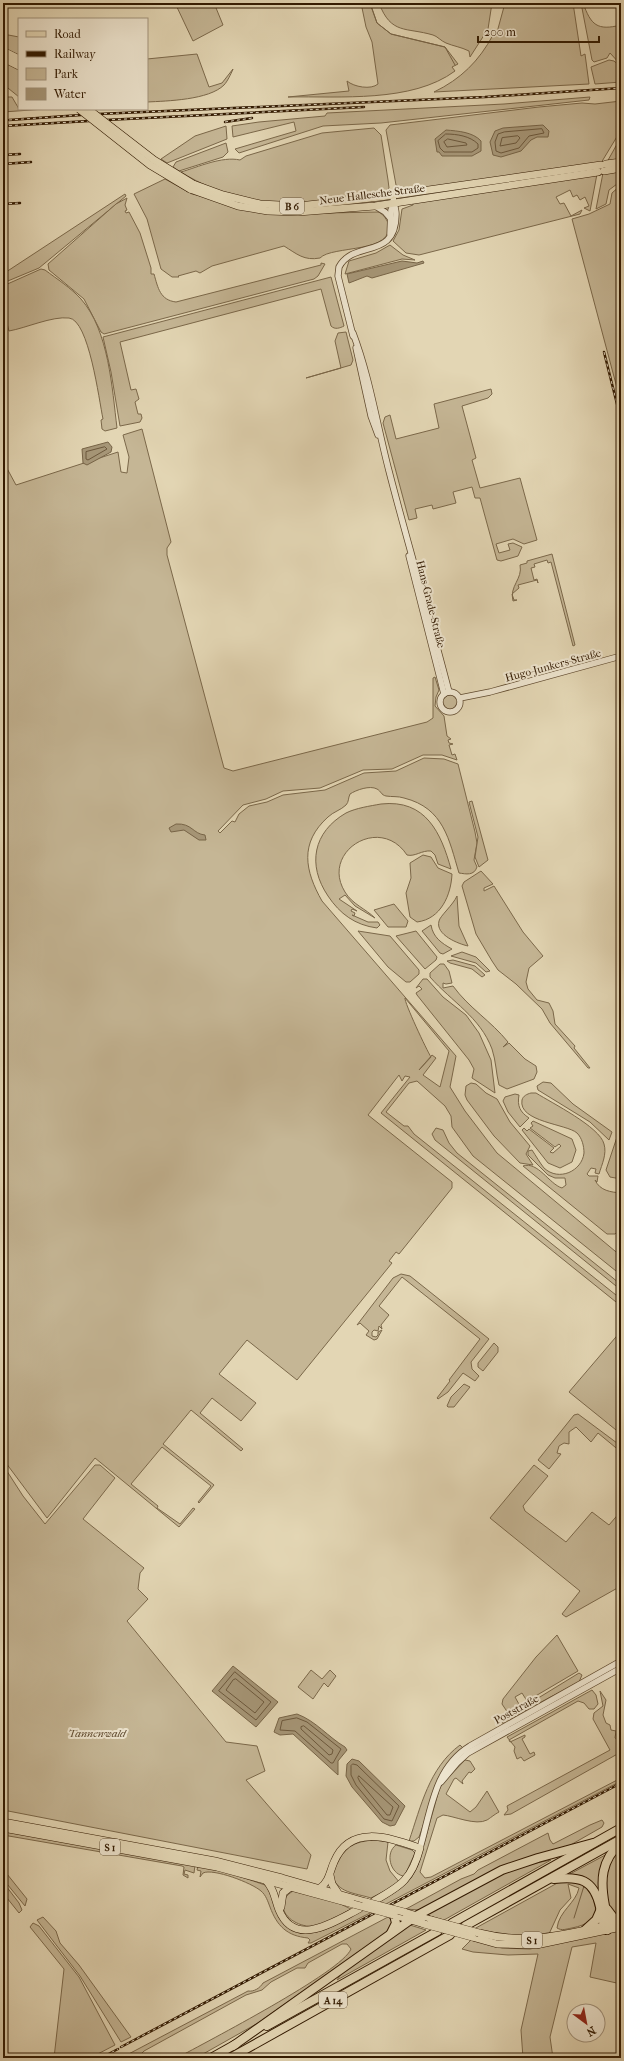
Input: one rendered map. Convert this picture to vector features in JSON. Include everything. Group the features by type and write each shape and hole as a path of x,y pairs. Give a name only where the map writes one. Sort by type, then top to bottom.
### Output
{"highway":[{"path":"452,1923 621,1828"},
{"path":"465,1926 621,1839"},
{"path":"607,1927 603,1909 602,1878 604,1866 611,1853 621,1842"},
{"path":"233,2046 414,1918 502,1870 538,1858 593,1843"},
{"path":"549,1879 575,1877 586,1882 594,1889 603,1909 621,1922"},
{"path":"585,1930 596,1920 603,1909"},
{"path":"390,1934 395,1927 398,1916"},
{"name":"A 14","path":"211,2058 438,1931"},
{"name":"A 14","path":"230,2058 450,1935"}],"main road":[{"path":"3,51 18,58"},
{"path":"3,58 18,66"},
{"name":"Neue Hallesche Straße","path":"80,110 150,165 192,186 238,206 268,211 334,211 375,206 393,199"},
{"name":"Neue Hallesche Straße","path":"89,110 159,164 192,186 260,204 299,206 393,199 602,168 621,168"},
{"name":"Neue Hallesche Straße","path":"602,168 621,162"},
{"name":"S 1","path":"3,1822 198,1857 338,1893 361,1900 398,1916"},
{"name":"S 1","path":"3,1828 197,1863 292,1886 356,1906 398,1916 431,1920 506,1940 530,1940 585,1930 621,1927"},
{"path":"320,1888 330,1875 341,1849 350,1842 361,1837 373,1836 386,1838 420,1848 415,1866 405,1882 374,1901"},
{"path":"330,1875 332,1884 338,1893"},
{"path":"265,1879 276,1893 281,1914 292,1926 307,1930 324,1926 356,1906"},
{"path":"281,1914 283,1893 292,1886"},
{"name":"S 1","path":"414,1918 424,1924 472,1938 497,1944 521,1946 554,1942 621,1922"}],"street":[{"path":"389,239 391,230 390,210 393,199"},
{"path":"389,239 396,224 396,212 393,199"},
{"path":"375,206 385,212 391,219"},
{"name":"Hans-Grade-Straße","path":"389,239 380,247 350,256 339,267 338,276 353,333 365,367 416,587 447,693"},
{"name":"Hugo-Junkers-Straße","path":"460,701 621,656"},
{"path":"447,693 456,693 460,701 454,711 445,710 440,702 447,693"},
{"name":"Poststraße","path":"420,1848 437,1789 444,1771 453,1759 465,1749 621,1661"},
{"name":"Poststraße","path":"437,1789 451,1770 468,1753 621,1668"}],"green space":[{"path":"175,3 214,3 223,25 193,41"},
{"path":"361,3 370,3 377,23 391,34 445,47 458,64 452,67 455,71 438,81 397,93 352,97 288,97 349,91 347,81 362,87 371,87 378,84 372,42 366,27"},
{"path":"379,3 492,3 488,29 470,57 469,51 446,43 435,36 407,30 394,25 384,13"},
{"path":"505,3 573,3 581,56 585,54 589,84 434,92 461,75 482,53 493,35 496,36"},
{"path":"581,3 583,3 589,17 596,24 606,27 621,25 621,65 610,53 607,58 594,62 592,60"},
{"path":"3,34 18,37 18,55 3,48"},
{"path":"197,54 209,87 222,83 233,69 224,85 208,94 187,99 148,102 148,59"},
{"path":"609,60 614,61 621,67 621,82 595,84 591,67"},
{"path":"3,62 18,70 18,96 3,84"},
{"path":"3,97 12,97 18,110 31,110 3,112"},
{"path":"590,97 589,100 381,123 323,126 239,153 235,149 296,131 294,122 233,137 232,126 325,116 327,113 504,104"},
{"path":"621,101 621,130 601,163 408,191 407,188 401,189 396,185 386,130 390,125 539,107"},
{"path":"226,126 227,139 167,163 161,159 195,136"},
{"path":"374,128 381,135 388,180 389,188 384,194 317,203 275,204 242,198 226,193 195,180 181,172 226,159 240,160 246,156 322,133"},
{"path":"621,137 621,160 607,162"},
{"path":"226,143 228,152 223,157 179,171 173,167 176,162"},
{"path":"621,170 621,181 609,190 606,204 596,209 603,173"},
{"path":"597,174 590,211 584,208 589,206 585,197 580,200 577,195 573,197 570,190 556,197 560,204 564,203 571,216 582,210 580,214 419,255 406,253 393,241 399,230 402,209 413,205 413,202"},
{"path":"165,179 192,194 277,214 378,212 388,223 388,233 382,240 373,244 337,251 320,258 305,258 284,246 212,266 200,273 196,271 178,276 179,277 172,277 161,269 147,219 134,194"},
{"path":"621,185 621,403 572,219 589,214 610,204 612,193"},
{"path":"125,194 126,196 39,268 3,283 3,274"},
{"path":"127,198 125,205 127,210 125,211 126,213 129,212 140,233 151,268 151,274 154,274 160,292 166,299 171,301 176,302 321,265 321,263 325,264 318,276 314,279 104,334 101,332 84,299 49,270 48,264 116,204"},
{"path":"390,245 403,255 415,260 402,259 345,274 349,261 376,253"},
{"path":"41,269 45,270 64,284 81,299 98,327 108,360 117,428 105,431 102,429 101,420 103,419 92,362 82,332 76,322 69,318 47,320 9,331 3,308 3,286"},
{"path":"331,277 344,326 339,328 334,328 331,326 321,289 120,342 131,390 136,389 139,399 135,402 138,414 141,414 142,418 140,422 120,426 111,372 103,337"},
{"path":"346,332 353,360 351,365 341,368 335,341 338,333"},
{"path":"491,389 492,394 488,398 462,406 476,458 472,460 480,488 520,478 537,540 524,544 513,539 496,544 499,553 510,550 508,544 513,543 522,547 518,556 501,561 497,560 480,498 475,498 472,487 453,492 456,503 433,509 432,505 415,509 417,518 409,520 383,423 385,417 390,415 396,439 439,428 434,404"},
{"path":"142,429 171,542 167,548 167,555 224,768 233,771 427,722 433,718 433,678 435,677 439,690 436,697 435,706 444,716 447,736 451,739 448,740 449,743 453,744 449,745 452,755 455,754 457,760 442,755 423,755 392,769 363,770 320,788 283,791 266,799 243,805 218,831 220,833 232,821 235,822 239,814 249,806 267,802 283,795 325,790 364,773 396,771 424,758 444,759 458,764 477,843 474,860 477,867 474,872 470,874 459,873 448,837 436,817 428,809 404,798 384,795 377,789 367,788 350,794 348,803 330,815 312,837 308,858 312,879 322,901 456,1056 450,1087 465,1111 497,1153 621,1256 621,1275 473,1156 452,1127 451,1116 445,1106 417,1081 409,1083 386,1112 404,1126 408,1126 414,1134 621,1299 621,1306 381,1113 410,1077 405,1076 402,1081 399,1075 368,1115 452,1182 452,1188 399,1254 396,1252 389,1261 392,1263 297,1380 247,1340 219,1374 256,1403 241,1421 212,1398 200,1413 243,1449 241,1451 191,1410 163,1444 214,1485 199,1503 198,1502 211,1486 162,1447 131,1484 158,1506 157,1508 180,1524 193,1508 195,1509 179,1527 95,1458 47,1518 3,1459 3,838 7,835 3,826 3,461 16,485 118,452 121,472 127,473 129,457 123,435","holes":["405,998 449,1051 440,1087 423,1075 436,1058 432,1055 431,1056 412,1017"]},
{"path":"552,554 575,645 573,646 551,562 548,563 547,560 534,564 535,567 531,568 534,580 537,579 538,583 537,580 518,585 519,588 513,594 514,587 520,574 520,565 527,563 527,561"},
{"path":"450,694 457,699 458,702 453,709 450,710 443,705 442,702 447,695"},
{"path":"472,801 488,860 479,867 475,857 478,837 469,802"},
{"path":"381,804 397,804 410,807 429,821 436,831 451,869 438,864 435,855 431,851 407,855 396,843 382,838 369,838 356,843 347,852 340,864 339,877 348,896 375,918 355,906 345,895 339,899 357,911 352,909 351,911 355,913 354,916 368,922 378,922 380,925 377,928 369,927 349,918 328,896 317,873 316,861 320,839 335,821 350,811"},
{"path":"423,855 431,857 438,868 452,874 447,898 443,905 432,916 417,922 410,917 406,893 411,878 410,863"},
{"path":"481,871 493,884 484,888 484,891 494,886 523,932 543,956 529,968 526,982 528,989 537,1000 549,1003 553,1011 555,1024 575,1046 574,1048 590,1068 588,1068 550,1023 542,1009 516,984 498,970 476,934 462,886 464,882"},
{"path":"457,896 459,926 468,946 444,935 439,926 440,919"},
{"path":"394,904 408,921 406,927 388,927 374,910"},
{"path":"431,925 438,939 452,949 443,954 440,953 422,931"},
{"path":"358,931 390,936 419,970 419,974 410,982 406,982 388,967"},
{"path":"416,931 437,957 436,960 425,969 396,936"},
{"path":"462,952 476,957 490,971 486,972 476,963 451,956"},
{"path":"453,960 475,966 485,975 482,977 472,969 447,961"},
{"path":"440,964 444,964 449,971 452,983 443,983 443,988 453,986 459,994 508,1042 503,1047 509,1043 525,1059 536,1066 537,1072 534,1079 507,1089 499,1085 492,1049 487,1038 465,1010 430,977 430,973"},
{"path":"423,979 427,979 443,997 466,1015 479,1033 491,1060 495,1093 472,1078 474,1069 469,1060 417,995 416,993 422,989 419,986 416,988"},
{"path":"543,1082 551,1083 573,1104 612,1132 609,1140 590,1122 538,1090 537,1086"},
{"path":"471,1083 476,1084 486,1093 497,1099 510,1122 530,1146 526,1154 533,1165 520,1163 494,1136 467,1100 465,1095 466,1086"},
{"path":"536,1093 574,1116 594,1130 601,1137 605,1152 599,1174 595,1173 596,1169 591,1168 587,1174 589,1176 598,1176 597,1182 595,1180 603,1189 621,1193 621,1229 615,1234 607,1234 523,1166 528,1165 534,1167 557,1186 562,1188 566,1185 565,1178 555,1178 548,1175 528,1155 528,1151 532,1150 544,1168 556,1174 563,1174 574,1169 579,1165 584,1153 582,1142 577,1133 535,1118 528,1113 523,1107 522,1100 525,1095"},
{"path":"515,1094 519,1095 518,1102 521,1111 529,1118 520,1127 508,1112 503,1101 505,1097"},
{"path":"533,1121 572,1139 576,1150 572,1162 560,1168 548,1163 522,1130 524,1128 527,1131 529,1129 554,1148 550,1152 553,1153 561,1146 559,1144 555,1147 530,1128 533,1126 531,1123"},
{"path":"436,1128 443,1130 449,1143 457,1153 613,1278 621,1285 621,1290 435,1140 432,1134"},
{"path":"617,1137 621,1142 621,1179 610,1177 606,1170"},
{"path":"401,1274 410,1276 489,1339 471,1362 472,1369 479,1376 475,1381 463,1373 448,1392 438,1399 437,1398 450,1381 449,1380 480,1339 402,1277 379,1306 389,1315 381,1325 382,1329 379,1326 378,1331 374,1330 372,1332 372,1336 376,1337 378,1332 382,1330 377,1339 374,1340 366,1335 369,1331 360,1323 357,1325 393,1278"},
{"path":"621,1331 621,1434 569,1392"},
{"path":"494,1343 498,1347 498,1352 483,1371 478,1367 478,1363"},
{"path":"464,1384 470,1387 454,1407 448,1407 447,1406 451,1397"},
{"path":"578,1414 621,1446 621,1452 598,1433 591,1442 576,1427 569,1432 569,1444 564,1443 559,1446 557,1453 561,1454 549,1469 538,1460 574,1415"},
{"name":"Tannenwald","path":"3,1465 23,1496 45,1524 95,1465 100,1465 115,1478 83,1519 144,1568 140,1573 138,1589 148,1599 127,1621 226,1742 257,1746 265,1771 246,1780 311,1855 307,1869 3,1810"},
{"path":"534,1465 548,1476 523,1506 525,1511 566,1542 592,1512 609,1525 621,1511 621,1586 566,1617 562,1614 580,1591 490,1518"},
{"path":"557,1635 578,1671 527,1701 522,1693 515,1697 520,1706 508,1713 502,1704 503,1699 536,1657"},
{"path":"311,1670 322,1679 330,1670 336,1676 328,1687 324,1683 313,1699 298,1687"},
{"path":"579,1673 582,1675 579,1682 528,1709 506,1723 502,1723 504,1719"},
{"path":"592,1690 596,1695 598,1704 594,1709 589,1709 584,1703 578,1701 509,1740 507,1737"},
{"path":"600,1691 606,1700 603,1715 606,1723 610,1725 611,1730 616,1731 615,1738 621,1741 621,1752 511,1814 504,1815 508,1810 507,1806 610,1750 593,1719 594,1713 603,1706"},
{"path":"525,1735 522,1739 530,1754 534,1752 535,1755 524,1761 521,1757 517,1759 514,1751 515,1747 511,1742"},
{"path":"460,1745 463,1748 453,1757 439,1777 419,1837 414,1841 409,1841 422,1801 433,1776 449,1754"},
{"path":"465,1760 470,1761 475,1769 471,1773 469,1772 462,1781 463,1784 456,1778 454,1779 446,1794 470,1812 476,1807 487,1791 499,1812 482,1822 443,1815 437,1818 420,1872 425,1878 431,1877 621,1778 621,1781 386,1904 378,1902 391,1895 407,1883 415,1872 439,1790 442,1784"},
{"path":"602,1820 604,1823 602,1827 567,1847 523,1859 502,1867 419,1910 406,1909 461,1879 474,1874 478,1870 548,1833 553,1844"},
{"path":"3,1831 195,1865 194,1873 185,1870 184,1874 188,1875 188,1878 183,1875 184,1867 182,1866 3,1835"},
{"path":"374,1840 388,1842 386,1860 390,1871 400,1883 371,1898 342,1889 334,1881 332,1875 339,1860 347,1849 352,1846 365,1841"},
{"path":"396,1845 412,1850 415,1853 405,1875 403,1876 395,1871 390,1862 391,1853"},
{"path":"621,1847 621,1918 609,1910 605,1889 606,1867"},
{"path":"609,1853 599,1895 568,1875"},
{"path":"551,1860 444,1920 428,1914 502,1874 526,1865"},
{"path":"198,1866 224,1871 265,1885 297,1932 306,1933 323,1930 339,1923 363,1909 372,1912 311,1943 308,1943 310,1940 308,1938 294,1935 280,1925 273,1914 266,1897 256,1888 241,1880 223,1874 208,1872 203,1873 200,1877 201,1871 197,1870"},
{"path":"3,1869 27,1899 25,1906 3,1879"},
{"path":"561,1881 582,1883 588,1890 595,1904 594,1916 589,1921 572,1928 562,1930 557,1928 558,1922 575,1898 579,1888 568,1884 571,1898 560,1910 549,1934 517,1937 474,1929"},
{"path":"3,1882 19,1903 22,1910 19,1913 3,1893"},
{"path":"293,1891 336,1902 351,1909 320,1925 307,1926 299,1924 287,1915 284,1909 283,1903 286,1897"},
{"path":"43,1917 56,1931 60,1943 79,1965 131,2037 121,2042 80,1976 37,1920"},
{"path":"388,1917 393,1922 388,1931 258,2023 196,2058 177,2058 242,2023 300,1989 342,1960 351,1949 347,1944 342,1944 308,1963 305,1968 297,1968 271,1982 262,1990 246,1995 144,2051 142,2053 144,2058 121,2058 248,1991 257,1989 263,1983"},
{"path":"33,1923 39,1926 79,1977 115,2045 90,2058 54,2058 64,1969 30,1927"},
{"path":"410,1925 426,1930 337,1980 341,1974"},
{"path":"621,1930 621,1984 590,1977 596,1943 572,1947 550,2037 553,2058 523,2058 521,2030 538,1954 508,1955 473,1952 462,1949 471,1940 502,1948 530,1949"}],"water":[{"path":"543,125 549,131 548,137 537,137 531,140 521,151 501,157 493,155 490,142 495,131 503,128"},
{"path":"446,130 465,132 478,138 481,141 481,151 472,156 442,156 439,152 437,152 435,139"},
{"path":"402,261 417,263 423,261 424,263 372,278 367,276 349,283 347,274"},
{"path":"108,442 112,447 111,452 87,465 83,463 82,449"},
{"path":"176,824 186,825 198,833 205,835 206,840 199,840 184,830 171,832 169,828"},
{"path":"233,1666 278,1702 256,1727 212,1691"},
{"path":"297,1714 316,1725 345,1747 347,1750 338,1761 338,1775 293,1734 280,1735 274,1732 279,1718"},
{"path":"352,1759 359,1761 405,1806 395,1825 390,1826 382,1822 352,1787 346,1776 347,1764"}],"waterway":[{"path":"370,3 377,23 391,34 445,47 455,65"},
{"path":"574,1918 584,1886"}],"railway":[{"path":"98,114 485,97 621,88"},
{"path":"106,120 364,107"},
{"path":"9,120 81,115"},
{"path":"225,122 252,118"},
{"path":"3,126 89,121"},
{"path":"3,155 20,154"},
{"path":"3,164 31,162"},
{"path":"3,204 20,203"},
{"path":"604,352 621,420"},
{"path":"121,2047 621,1783"},
{"path":"101,2058 118,2049"}]}
